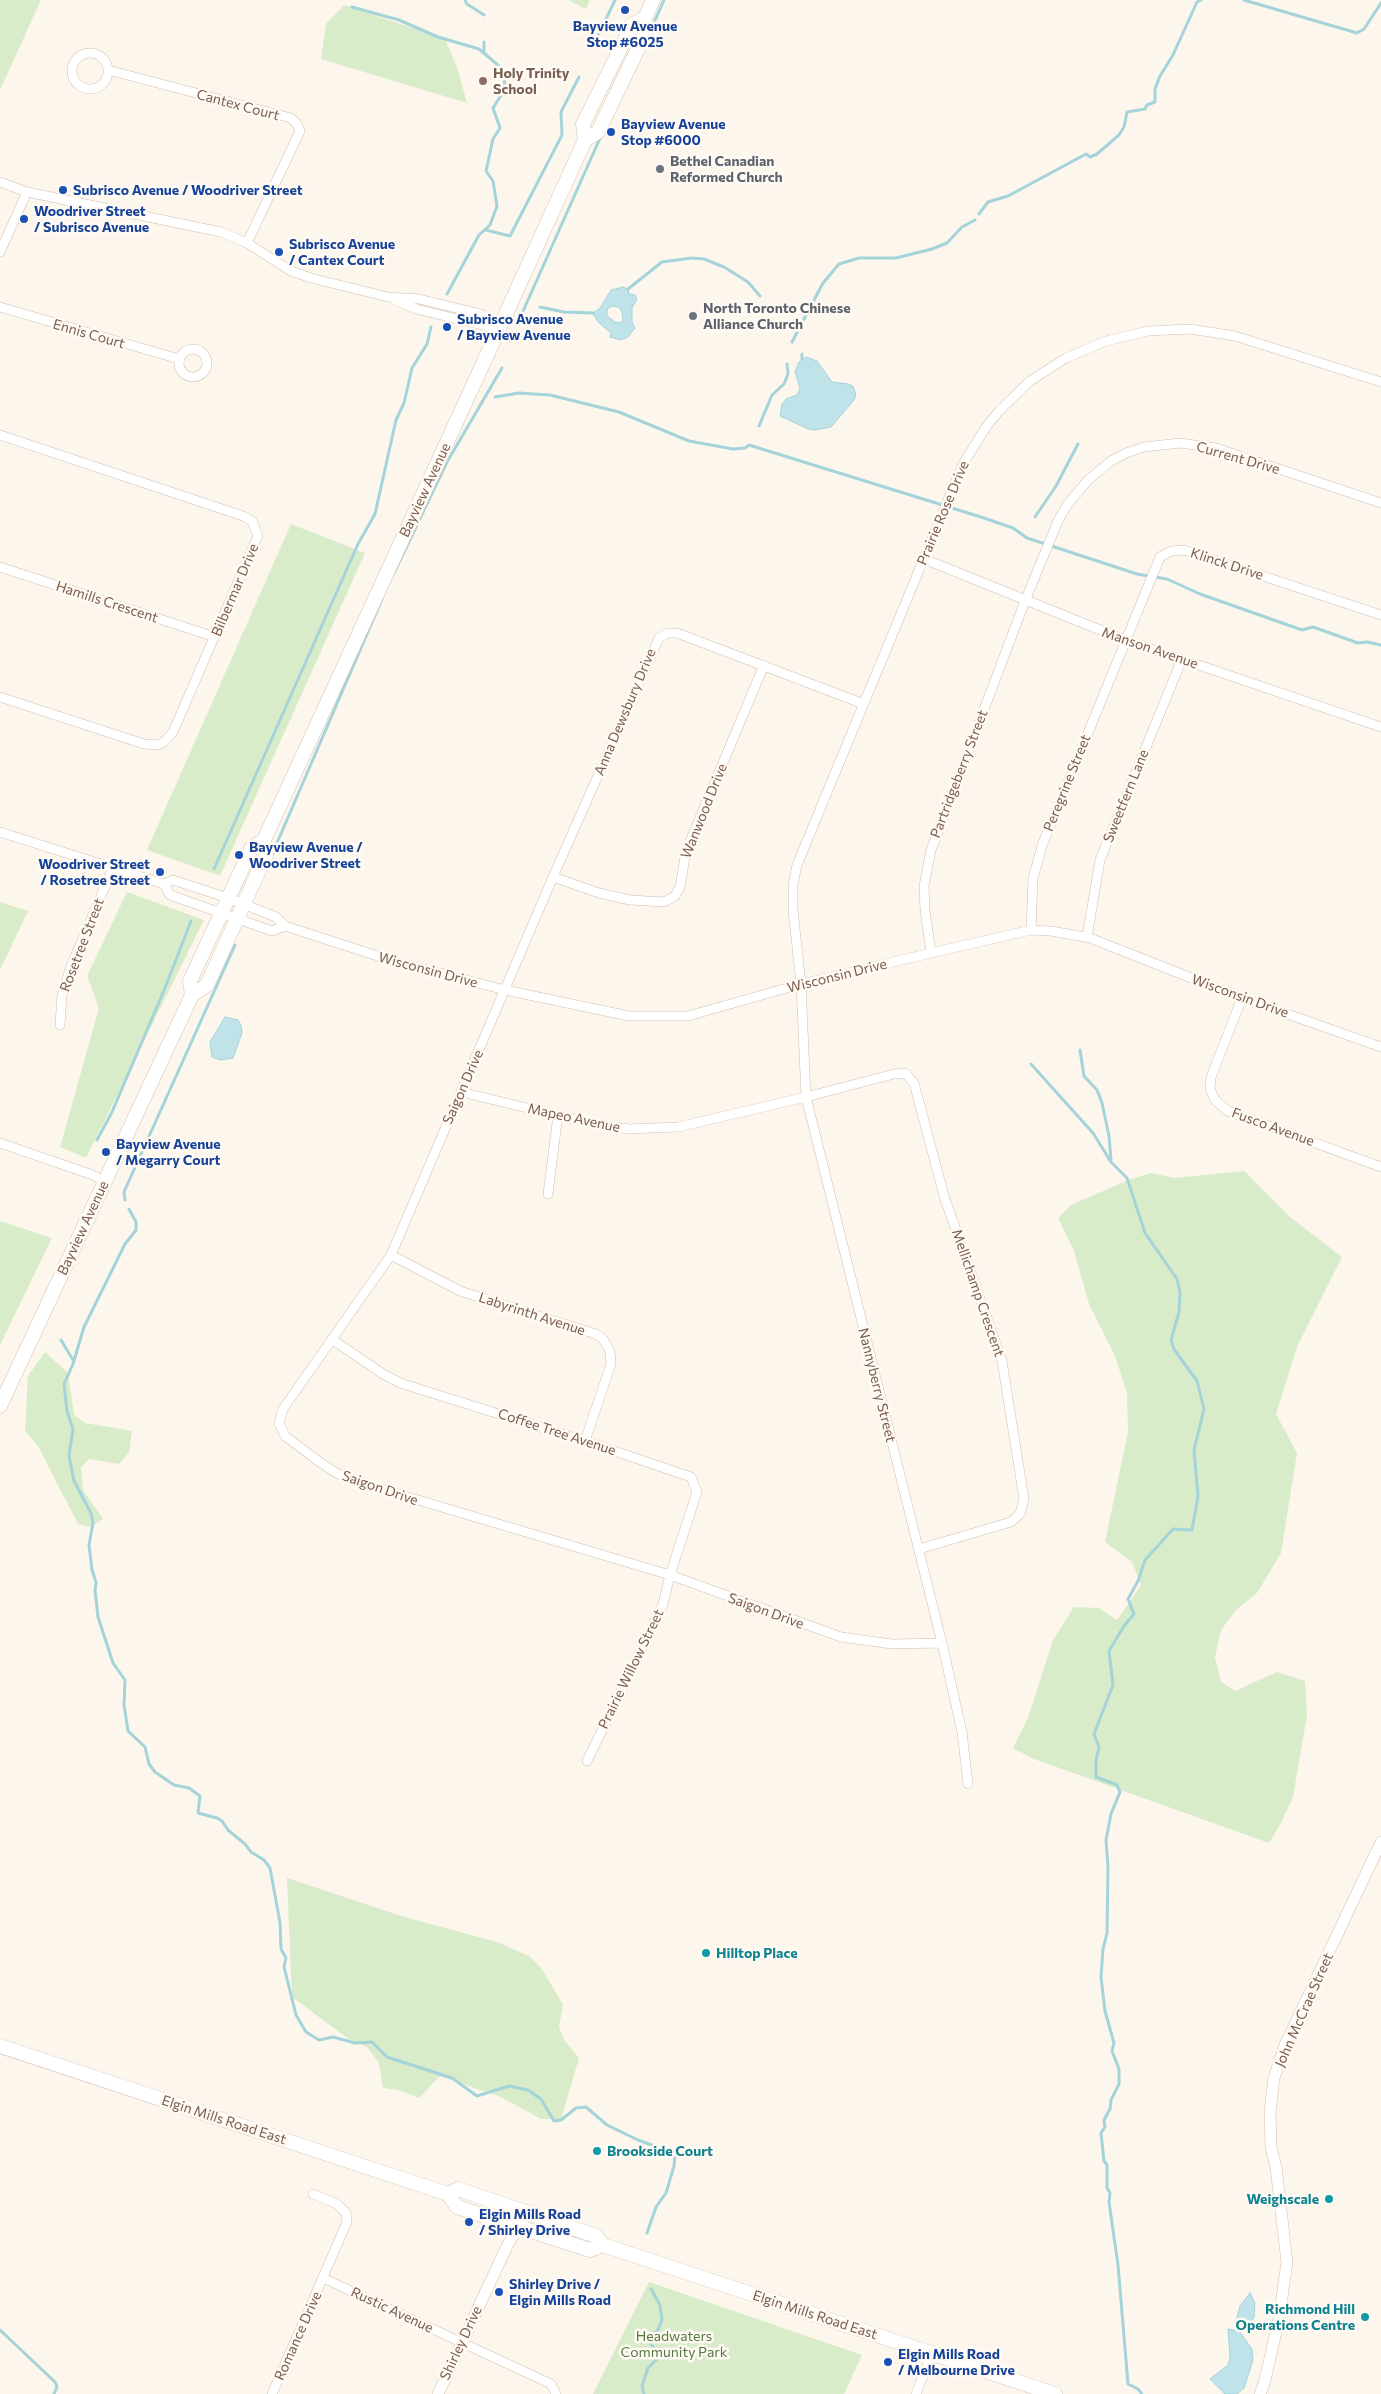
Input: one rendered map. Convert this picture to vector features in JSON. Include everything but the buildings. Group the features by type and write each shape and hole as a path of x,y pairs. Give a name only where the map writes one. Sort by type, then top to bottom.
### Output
{"main road":[{"name":"Bayview Avenue","path":"192,996 190,981 251,849 264,840 499,329 585,140 584,124 594,102 632,25 645,18 653,0"},
{"name":"Bayview Avenue","path":"0,1406 192,996 207,985 266,855 264,840"},
{"name":"Elgin Mills Road East","path":"0,2046 448,2194 457,2207 590,2250 603,2245"},
{"name":"Elgin Mills Road East","path":"448,2194 458,2189 596,2236 603,2245 1055,2394"}],"street":[{"name":"Cantex Court","path":"89,54 100,56 108,70 105,82 101,86 89,89 78,84 72,74 75,62 83,55 89,54"},
{"name":"Cantex Court","path":"108,70 290,118 297,124 300,131 247,243"},
{"path":"0,182 27,192 212,230 247,243 301,275 388,297 416,310 499,329"},
{"path":"0,252 27,192"},
{"name":"Ennis Court","path":"0,307 179,359"},
{"name":"Prairie Rose Drive","path":"801,984 793,910 795,875 802,849 864,704 962,464 986,427 999,411 1030,381 1054,365 1086,348 1140,332 1190,329 1235,336 1381,382"},
{"name":"Bilbermar Drive","path":"0,435 252,520 258,536 173,732 170,737 158,745 144,744 0,697"},
{"name":"Current Drive","path":"1025,601 1058,521 1076,493 1111,461 1126,453 1144,447 1180,443 1216,448 1381,503"},
{"name":"Klinck Drive","path":"1124,640 1160,557 1178,549 1381,615"},
{"name":"Manson Avenue","path":"924,559 1124,640 1381,727"},
{"name":"Hamills Crescent","path":"0,567 215,637"},
{"name":"Partridgeberry Street","path":"931,953 924,898 925,874 929,856 1025,601"},
{"name":"Anna Dewsbury Drive","path":"505,990 659,638 668,633 676,633 864,704"},
{"name":"Peregrine Street","path":"1031,930 1033,878 1037,860 1124,640"},
{"name":"Sweetfern Lane","path":"1087,937 1100,860 1182,660"},
{"name":"Wanwood Drive","path":"553,877 598,893 630,900 664,902 675,896 680,887 686,850 764,665"},
{"path":"0,832 164,884"},
{"name":"Rosetree Street","path":"60,1025 62,995 71,966 114,868"},
{"name":"Wisconsin Drive","path":"285,926 272,931 170,895 164,884 173,880 228,898 276,917 285,926 393,961 505,990 640,1018 661,1018 695,1014 801,984 1031,930 1064,932 1087,937 1242,998 1381,1047"},
{"name":"Nannyberry Street","path":"801,984 806,1097 822,1169 942,1643 962,1732 968,1784"},
{"name":"Saigon Drive","path":"505,990 391,1255 283,1409 279,1418 280,1428 285,1436 338,1474 371,1486 670,1575 841,1637 892,1644 942,1643"},
{"name":"Fusco Avenue","path":"1242,998 1211,1076 1211,1091 1216,1102 1228,1111 1381,1167"},
{"name":"Mellichamp Crescent","path":"806,1097 894,1074 905,1073 914,1083 944,1196 1002,1361 1024,1499 1022,1510 1011,1522 919,1549"},
{"name":"Mapeo Avenue","path":"461,1092 622,1128 678,1127 806,1097"},
{"path":"548,1194 558,1115"},
{"path":"0,1143 90,1174 105,1182"},
{"name":"Labyrinth Avenue","path":"391,1255 460,1291 596,1334 603,1339 610,1351 611,1362 585,1441"},
{"name":"Coffee Tree Avenue","path":"333,1340 383,1374 400,1383 585,1441 690,1477 697,1492 670,1575"},
{"name":"Prairie Willow Street","path":"587,1760 663,1604 670,1575"},
{"name":"John McCrae Street","path":"1260,2394 1265,2380 1278,2319 1287,2262 1276,2167 1271,2147 1270,2112 1274,2078 1285,2044 1381,1842"},
{"name":"Romance Drive","path":"272,2394 347,2222 346,2213 337,2204 313,2194"},
{"name":"Shirley Drive","path":"438,2394 527,2212"},
{"name":"Rustic Avenue","path":"323,2278 550,2384 556,2394"},
{"path":"916,2394 932,2354"}],"green space":[{"path":"0,0 41,0 0,90"},
{"path":"568,0 590,0 586,9"},
{"path":"344,5 445,39 457,67 467,103 321,59 326,24"},
{"path":"291,524 365,553 220,876 147,850"},
{"path":"127,892 204,920 86,1158 60,1147 99,1008 87,976"},
{"path":"0,902 28,911 0,970"},
{"path":"1244,1171 1290,1217 1342,1257 1297,1347 1276,1414 1297,1453 1281,1553 1257,1593 1237,1609 1221,1630 1215,1657 1221,1682 1235,1691 1277,1672 1305,1681 1307,1715 1293,1797 1269,1843 1034,1759 1013,1748 1028,1718 1053,1640 1074,1607 1099,1608 1117,1620 1141,1585 1132,1562 1105,1542 1128,1432 1127,1393 1115,1356 1089,1304 1074,1251 1058,1218 1071,1205 1131,1179 1151,1173 1175,1178"},
{"path":"0,1221 52,1238 0,1345"},
{"path":"45,1352 68,1373 74,1415 85,1423 132,1431 129,1452 119,1464 89,1459 81,1468 83,1490 103,1519 90,1527 78,1524 38,1446 25,1431 28,1376"},
{"path":"287,1878 401,1916 497,1942 529,1956 542,1969 563,2005 559,2027 564,2040 579,2058 561,2119 541,2119 501,2097 440,2076 419,2098 398,2090 383,2088 379,2063 367,2047 350,2040 292,1997"},
{"name":"Headwaters Community Park","path":"649,2282 862,2355 844,2394 593,2394"}],"water":[{"path":"623,287 628,289 629,294 635,295 637,299 632,308 632,322 635,328 628,337 621,340 610,337 611,333 598,322 593,313 600,308 611,290","holes":["611,306 619,307 623,320 620,323 607,316 607,310"]},
{"path":"806,357 817,361 832,382 853,386 856,395 854,400 831,427 815,430 808,429 780,416 782,404 786,399 797,395 800,388 795,372 799,362"},
{"path":"225,1017 238,1020 242,1033 233,1058 220,1060 212,1057 210,1042"},
{"path":"1250,2293 1255,2303 1254,2318 1245,2327 1239,2327 1236,2321 1240,2306"},
{"path":"1228,2329 1239,2331 1252,2349 1253,2360 1244,2388 1237,2394 1225,2394 1210,2379 1228,2365 1230,2358"}],"waterway":[{"path":"465,0 467,4 484,15"},
{"path":"597,38 615,0"},
{"path":"652,27 664,0"},
{"path":"979,214 988,202 1008,196 1086,154 1090,157 1097,154 1119,135 1124,127 1127,112 1145,109 1147,105 1155,102 1155,89 1160,76 1173,55 1197,2 1201,0"},
{"path":"1244,0 1357,33 1364,29 1381,3"},
{"path":"352,7 399,20 438,37 479,49 499,66 504,76 505,89 493,108 500,128 493,139 486,171 493,181 497,206 490,225 479,235 447,294"},
{"path":"484,42 484,52"},
{"path":"486,230 510,236 562,135 561,112 579,77"},
{"path":"520,318 601,136"},
{"path":"792,342 823,283 839,264 859,258 896,258 932,249 947,243 962,227 975,220"},
{"path":"628,289 662,262 692,258 704,259 724,267 748,282 760,296"},
{"path":"540,307 564,312 593,313"},
{"path":"214,869 358,544 375,514 396,420 404,403 412,368 427,344 431,327"},
{"path":"802,354 802,359"},
{"path":"759,426 772,395 784,384 788,374 787,364"},
{"path":"394,573 447,462 502,368"},
{"path":"495,397 519,393 550,395 619,412 689,441 733,449 745,448 749,445 981,517 1013,528 1027,538 1137,574 1167,579 1200,594 1302,630 1313,627 1358,643 1367,642 1381,645"},
{"path":"1035,517 1056,486 1078,444"},
{"path":"271,857 382,599"},
{"path":"97,1140 112,1112 165,988 191,921"},
{"path":"125,1200 124,1192 235,945"},
{"path":"1080,1050 1084,1076 1097,1090 1102,1103 1109,1136 1111,1160"},
{"path":"1031,1064 1093,1133 1111,1162 1127,1178 1145,1233 1177,1279 1180,1292 1179,1312 1171,1340 1174,1349 1197,1381 1204,1409 1194,1450 1198,1496 1192,1530 1173,1529 1145,1560 1138,1581 1128,1599 1134,1614 1124,1626 1109,1651 1113,1685 1094,1734 1099,1747 1096,1760 1096,1777 1117,1785 1120,1792 1111,1814 1106,1840 1108,1867 1107,1933 1103,1949 1101,1977 1105,2011 1114,2043 1112,2051 1119,2069 1119,2084 1111,2100 1110,2109 1104,2120 1105,2127 1101,2133 1104,2161 1107,2165 1107,2188 1110,2193 1109,2202 1118,2265 1128,2384 1138,2389 1142,2394"},
{"path":"129,1209 136,1222 136,1230 125,1244 84,1327 73,1364 64,1384 67,1411 73,1429 69,1456 74,1481 91,1513 93,1523 89,1545 92,1570 96,1582 98,1617 113,1663 125,1680 124,1705 128,1731 145,1747 149,1764 155,1772 174,1785 189,1788 200,1796 198,1813 222,1821 228,1830 245,1844 251,1852 264,1860 270,1868 280,1923 281,1949 286,1958 284,1967 296,2015 306,2032 319,2040 333,2037 355,2043 372,2042 387,2057 452,2078 477,2096 509,2086 528,2090 541,2099 554,2121 561,2120 576,2108 586,2107 607,2125 638,2140 671,2152 675,2155 674,2166 666,2193 656,2207 647,2233"},
{"path":"61,1340 73,1360"},
{"path":"644,2394 642,2386 648,2368 658,2358 648,2337 658,2330 662,2320 660,2305 651,2289"},
{"path":"0,2330 55,2382 57,2387 54,2394"}],"place":[{"name":"Bayview Avenue Stop #6025","path":"625,10"},
{"name":"Holy Trinity School","path":"483,81"},
{"name":"Bayview Avenue Stop #6000","path":"611,132"},
{"name":"Bethel Canadian Reformed Church","path":"660,169"},
{"name":"Subrisco Avenue / Woodriver Street","path":"63,190"},
{"name":"Woodriver Street / Subrisco Avenue","path":"24,219"},
{"name":"Subrisco Avenue / Cantex Court","path":"279,252"},
{"name":"North Toronto Chinese Alliance Church","path":"693,316"},
{"name":"Subrisco Avenue / Bayview Avenue","path":"447,327"},
{"name":"Bayview Avenue / Woodriver Street","path":"239,855"},
{"name":"Woodriver Street / Rosetree Street","path":"160,872"},
{"name":"Bayview Avenue / Megarry Court","path":"106,1152"},
{"name":"Hilltop Place","path":"706,1953"},
{"name":"Brookside Court","path":"597,2151"},
{"name":"Weighscale","path":"1329,2199"},
{"name":"Elgin Mills Road / Shirley Drive","path":"469,2222"},
{"name":"Shirley Drive / Elgin Mills Road","path":"499,2292"},
{"name":"Richmond Hill Operations Centre","path":"1365,2317"},
{"name":"Elgin Mills Road / Melbourne Drive","path":"888,2362"}]}
